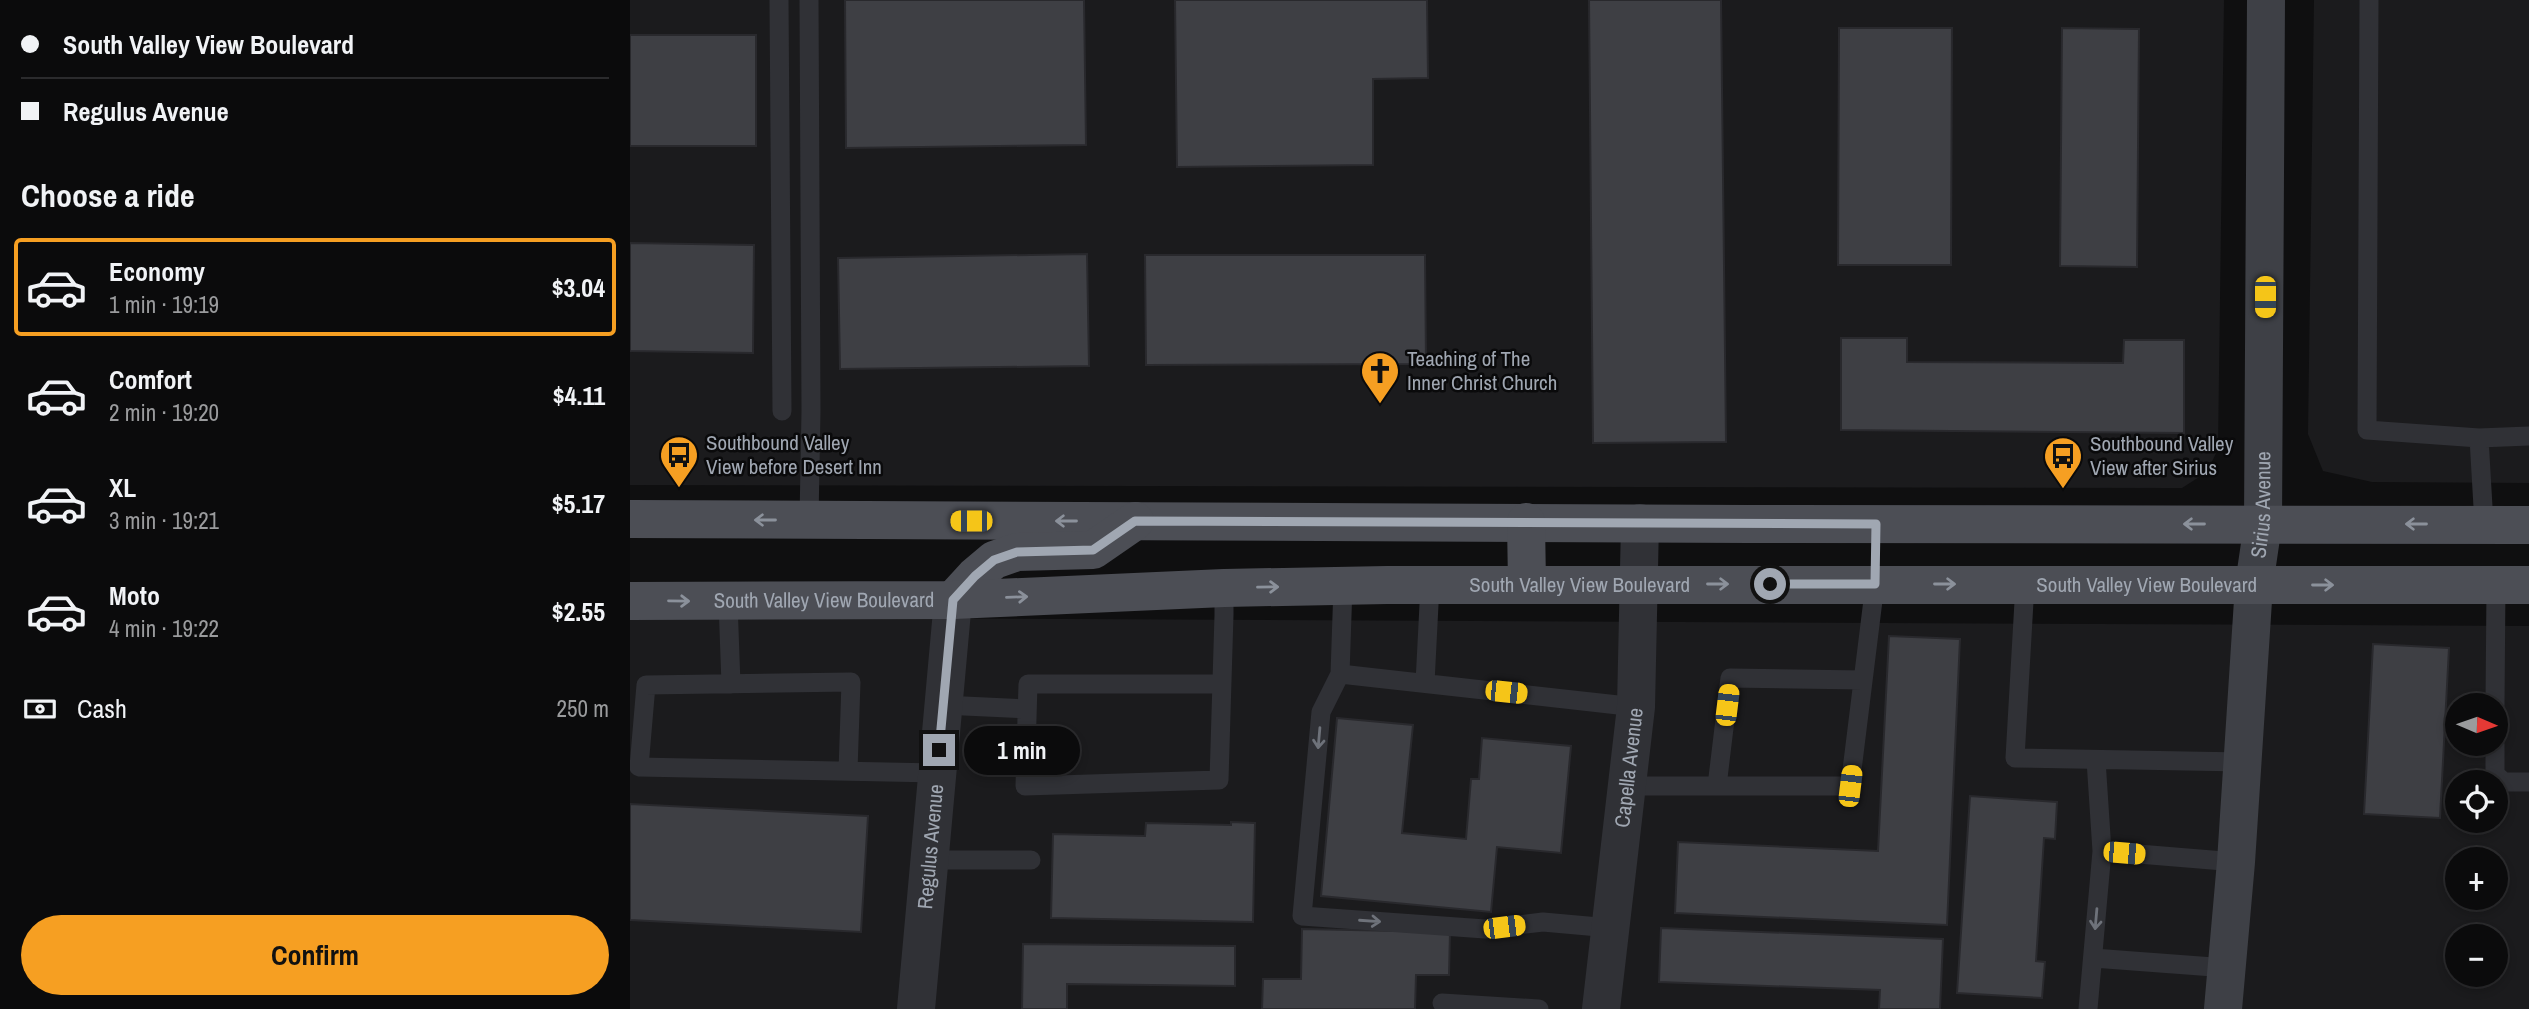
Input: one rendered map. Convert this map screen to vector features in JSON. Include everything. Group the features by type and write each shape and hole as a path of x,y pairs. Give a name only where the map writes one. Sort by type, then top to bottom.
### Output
{"main road":[{"path":"630,519 2529,524"},
{"path":"953,600 994,560 1017,552 1093,550 1135,521"},
{"path":"1526,522 1527,584"},
{"path":"1875,584 1876,524"},
{"name":"South Valley View Boulevard","path":"630,601 953,600 1224,588 1527,584 2512,585"}],"street":[{"name":"Sirius Avenue","path":"2223,1009 2236,862 2254,585 2263,524 2266,0"},
{"name":"Capella Avenue","path":"1601,1009 1636,707 1640,523"},
{"name":"Regulus Avenue","path":"916,1009 953,600"}],"lane":[{"path":"779,0 782,411"},
{"path":"809,0 809,520"},
{"path":"2369,0 2367,430 2479,438 2529,436"},
{"path":"2479,438 2484,524"},
{"path":"1627,786 1850,786 1875,584"},
{"path":"2025,584 2015,758 2243,762"},
{"path":"1425,683 1430,585"},
{"path":"2497,693 2512,585"},
{"path":"1343,586 1340,674 1321,712 1301,916 1485,929 1543,922 1610,928"},
{"path":"1222,684 1028,684 1025,786 1219,780 1222,684 1224,588"},
{"path":"728,602 731,684"},
{"path":"1340,674 1636,707"},
{"path":"1717,786 1730,678 1863,680"},
{"path":"848,771 851,682 646,685 639,766 848,771 937,773"},
{"path":"943,705 1027,709"},
{"path":"2495,756 2495,774 2504,782 2529,782"},
{"path":"2088,1009 2102,851 2096,760"},
{"path":"2102,851 2236,862"},
{"path":"929,860 1031,860"},
{"path":"2092,958 2227,968"},
{"path":"1442,1003 1539,1009"}],"shaded area":[{"path":"630,0 2224,0 2218,449 2207,472 2182,488 630,485"},
{"path":"2314,0 2529,0 2529,483 2372,482 2323,471 2308,434"},
{"path":"630,617 2529,626 2529,1009 630,1009"}],"building":[{"path":"845,0 1084,0 1086,145 846,148"},
{"path":"1175,0 1427,0 1428,78 1373,79 1373,165 1177,167"},
{"path":"1589,0 1721,0 1726,442 1593,443"},
{"path":"1839,28 1952,28 1951,265 1838,265"},
{"path":"2062,28 2139,29 2137,267 2060,266"},
{"path":"630,35 756,35 756,146 630,146"},
{"path":"630,243 754,245 753,353 630,351"},
{"path":"1087,254 1089,366 840,369 838,258"},
{"path":"1145,255 1425,255 1426,364 1146,365"},
{"path":"1841,338 1907,338 1907,362 2123,363 2124,340 2184,340 2184,433 1841,430"},
{"path":"1889,636 1960,639 1947,925 1675,913 1678,842 1878,851"},
{"path":"2373,644 2449,648 2440,818 2364,814"},
{"path":"1337,718 1413,725 1402,833 1466,839 1471,779 1479,779 1482,738 1571,746 1561,853 1497,847 1491,912 1321,896"},
{"path":"1970,796 2057,802 2055,839 2044,838 2036,961 2045,962 2042,998 1957,993"},
{"path":"630,804 868,816 861,932 630,920"},
{"path":"1231,822 1255,823 1253,922 1051,918 1053,834 1145,836 1146,823 1231,825"},
{"path":"1661,928 1943,939 1940,1009 1879,1009 1880,990 1659,982"},
{"path":"1302,929 1450,932 1449,975 1416,975 1415,1009 1262,1009 1263,979 1301,979"},
{"path":"1023,944 1235,946 1235,986 1067,984 1067,1009 1022,1009"}],"place":[{"name":"Teaching of The Inner Christ Church","path":"1380,405"},
{"name":"Southbound Valley View before Desert Inn","path":"679,489"},
{"name":"Southbound Valley View after Sirius","path":"2063,490"}],"route":[{"path":"939,750 953,600 994,560 1017,552 1093,550 1135,521 1876,524 1875,584 1770,584"}]}
